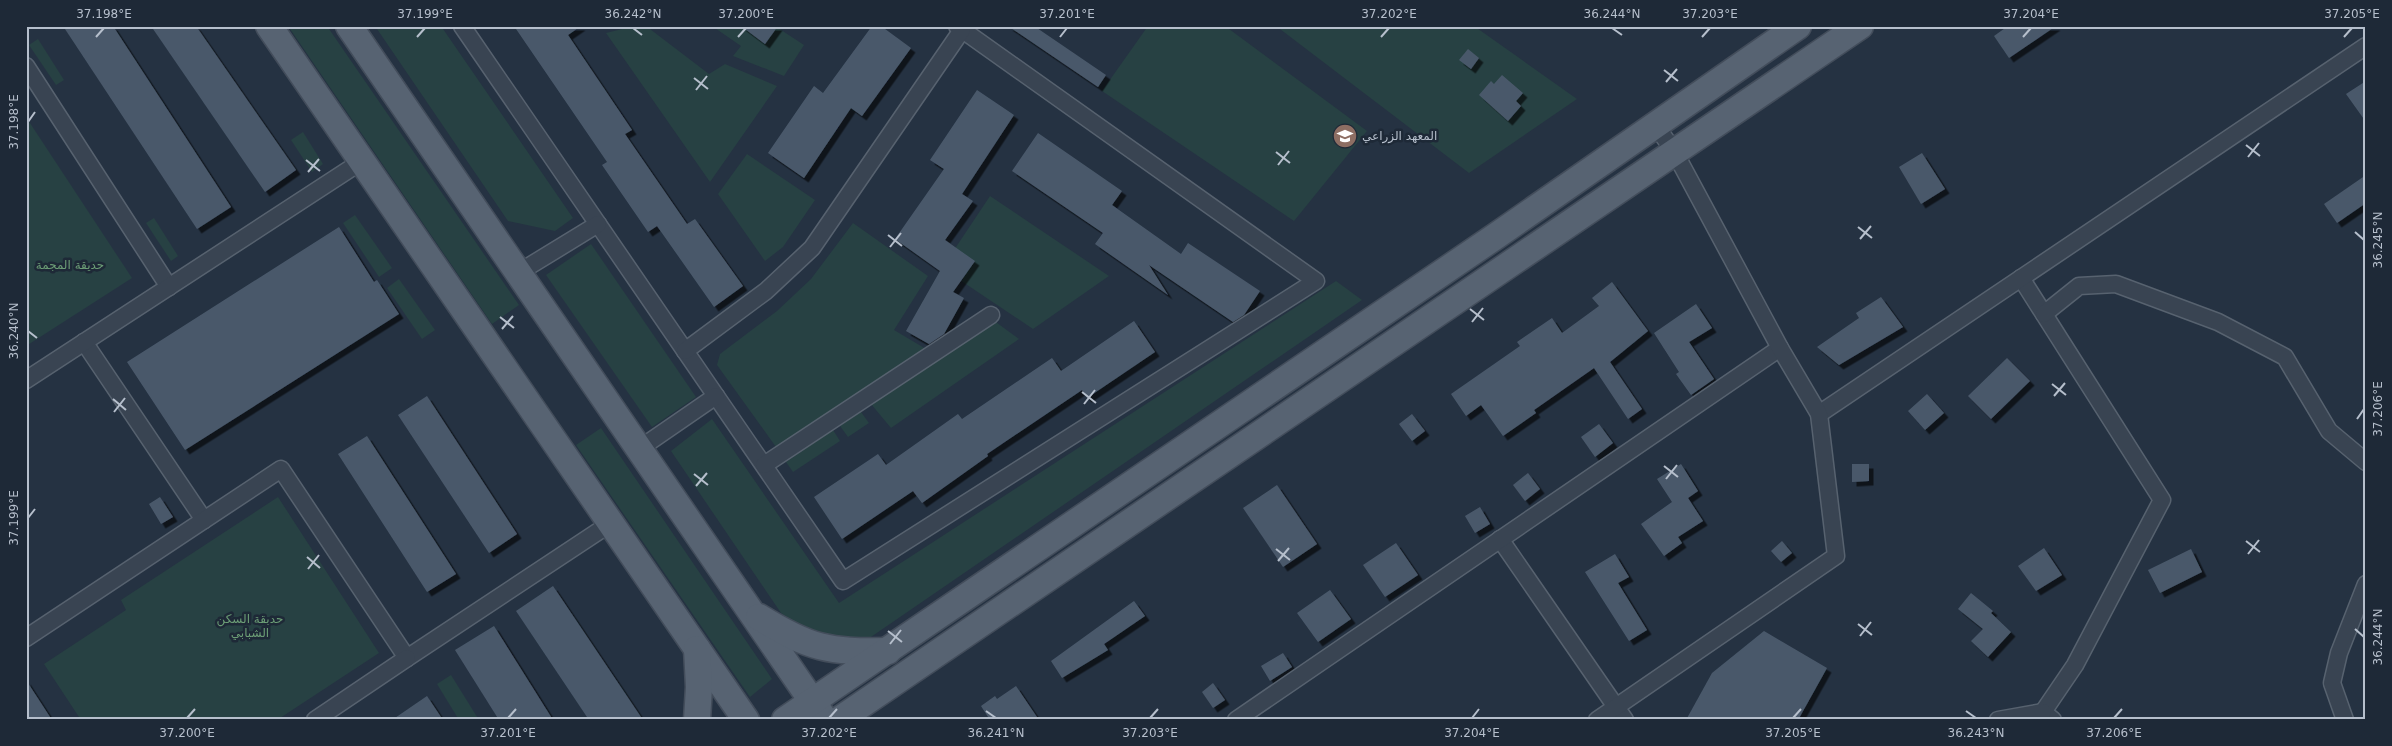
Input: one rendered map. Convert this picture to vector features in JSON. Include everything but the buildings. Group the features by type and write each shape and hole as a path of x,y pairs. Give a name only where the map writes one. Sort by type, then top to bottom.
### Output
{"main road":[{"path":"269,26 746,720"},
{"path":"349,26 819,711"},
{"path":"785,720 819,711 888,651 1656,126 1798,26"},
{"path":"839,720 1860,26"},
{"path":"750,611 792,637 811,645 851,652 888,651"},
{"path":"697,648 699,687 697,720"}],"street":[{"path":"462,26 685,351 844,581 1316,281 959,28 812,248 766,291 685,351"},
{"path":"1819,414 2366,46"},
{"path":"26,66 169,287"},
{"path":"1597,720 1621,713 1836,556 1819,414 1780,348 1674,151 1656,126"},
{"path":"26,380 362,161"},
{"path":"518,274 598,224"},
{"path":"1998,720 2048,716 2162,500 2021,278"},
{"path":"2044,314 2080,286 2116,284 2218,322 2285,357 2329,431 2366,462"},
{"path":"764,465 991,315"},
{"path":"84,342 204,520"},
{"path":"1236,720 1780,348"},
{"path":"639,450 716,396"},
{"path":"26,638 281,469 407,658"},
{"path":"315,720 611,523"},
{"path":"1500,539 1621,713"},
{"path":"2345,720 2332,683 2339,653 2366,584"}],"green space":[{"path":"288,26 327,26 519,305 492,324"},
{"path":"375,26 441,26 573,218 555,231 508,221"},
{"path":"634,26 646,26 709,74 725,64 777,86 710,182 606,33"},
{"path":"712,26 775,26 804,45 784,76 733,56 741,46"},
{"path":"1148,26 1225,26 1367,131 1294,221 1102,91"},
{"path":"1276,26 1474,26 1577,99 1469,173"},
{"path":"38,39 64,80 56,85 29,45"},
{"name":"حديقة المجمة","path":"26,117 132,278 26,346"},
{"path":"303,132 323,164 312,172 291,140"},
{"path":"747,154 815,200 783,247 765,261 718,194"},
{"path":"990,196 1109,276 1033,329 942,268"},
{"path":"355,215 392,268 379,277 343,223"},
{"path":"154,218 178,256 171,261 146,223"},
{"path":"853,223 928,276 894,330 926,349 776,447 717,365 720,354 777,311 811,279"},
{"path":"591,244 696,397 652,427 546,275"},
{"path":"399,279 435,330 422,339 387,288"},
{"path":"1336,281 1362,300 852,650 817,639 781,613 671,451 712,419 839,603"},
{"path":"993,320 1019,339 891,428 871,404"},
{"path":"861,412 869,423 848,437 840,426"},
{"path":"601,428 772,679 750,697 576,445"},
{"path":"833,430 840,441 793,472 786,462"},
{"name":"حدبقة السكن الشبابي","path":"278,497 379,653 277,720 81,720 44,664 126,610 121,600"},
{"path":"451,675 479,720 459,720 437,684"}],"place":[{"name":"المعهد الزراعي","path":"1345,136"}]}
